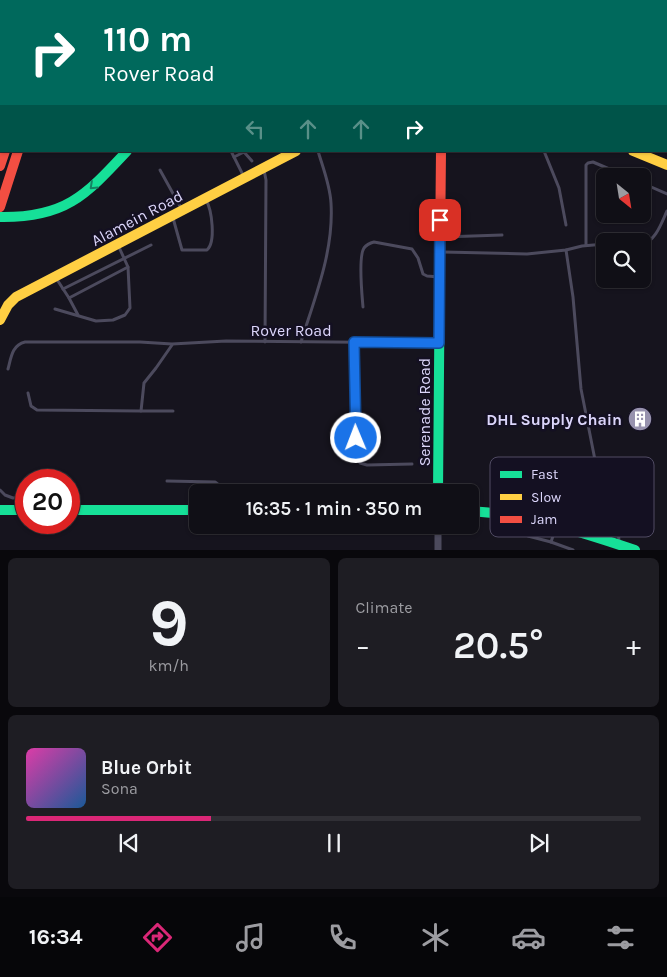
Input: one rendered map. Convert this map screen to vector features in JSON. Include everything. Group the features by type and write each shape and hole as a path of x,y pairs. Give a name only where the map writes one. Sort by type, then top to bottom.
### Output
{"main road":[{"path":"0,166 5,152"},
{"path":"0,207 18,152"},
{"path":"0,217 23,217 46,214 57,210 85,194 126,152"},
{"name":"Alamein Road","path":"0,320 8,305 16,297 294,152"},
{"name":"Serenade Road","path":"438,484 441,152"},
{"path":"635,152 667,165"},
{"path":"0,505 11,510"},
{"path":"0,510 15,510"},
{"path":"80,510 189,510"},
{"path":"597,537 634,549"}],"street":[{"path":"438,534 438,550"}],"lane":[{"path":"232,152 245,178"},
{"path":"234,157 244,152 252,161"},
{"path":"301,342 324,272 330,238 331,204 326,177 318,152"},
{"path":"544,152 559,188 566,225"},
{"path":"586,245 586,165 593,162 607,168"},
{"path":"264,168 266,180 265,342"},
{"path":"160,170 182,210"},
{"path":"651,187 667,194"},
{"path":"172,216 182,250 207,250 211,244 211,214 206,198"},
{"path":"651,240 667,211"},
{"path":"440,237 502,235"},
{"path":"363,307 361,286 362,257 364,247 368,244 374,242 412,249 418,258 423,274 440,277"},
{"path":"55,309 96,322 112,320 125,315 130,308 128,267 118,244"},
{"path":"440,252 527,254 596,244"},
{"path":"63,289 151,245"},
{"path":"566,250 573,297 581,389 594,457"},
{"path":"69,298 128,267"},
{"path":"56,277 79,316"},
{"name":"Rover Road","path":"8,369 16,346 25,342 140,342 172,344 226,341 439,343"},
{"path":"354,342 356,457 360,464 367,465 412,464"},
{"path":"141,411 144,383 172,344"},
{"path":"28,393 31,406 37,410 174,411"},
{"path":"167,481 215,482 218,484"},
{"path":"0,490 5,495 15,498"},
{"path":"532,537 573,550"},
{"path":"550,542 552,537"},
{"path":"618,537 619,544"}],"traffic: fast":[{"path":"0,217 41,213 72,201 99,180 126,152"},
{"path":"438,484 440,252"},
{"path":"0,510 15,510"},
{"path":"80,510 189,510"},
{"path":"479,512 490,513"},
{"path":"593,537 635,550"}],"traffic: slow":[{"path":"0,320 8,305 16,297 294,152"},
{"path":"635,152 667,165"}],"traffic: jam":[{"path":"0,166 5,152"},
{"path":"0,207 18,152"},
{"path":"440,252 441,152"}],"place":[{"name":"DHL Supply Chain","path":"640,419"}],"route":[{"path":"356,438 354,342 439,343 440,220"}]}
